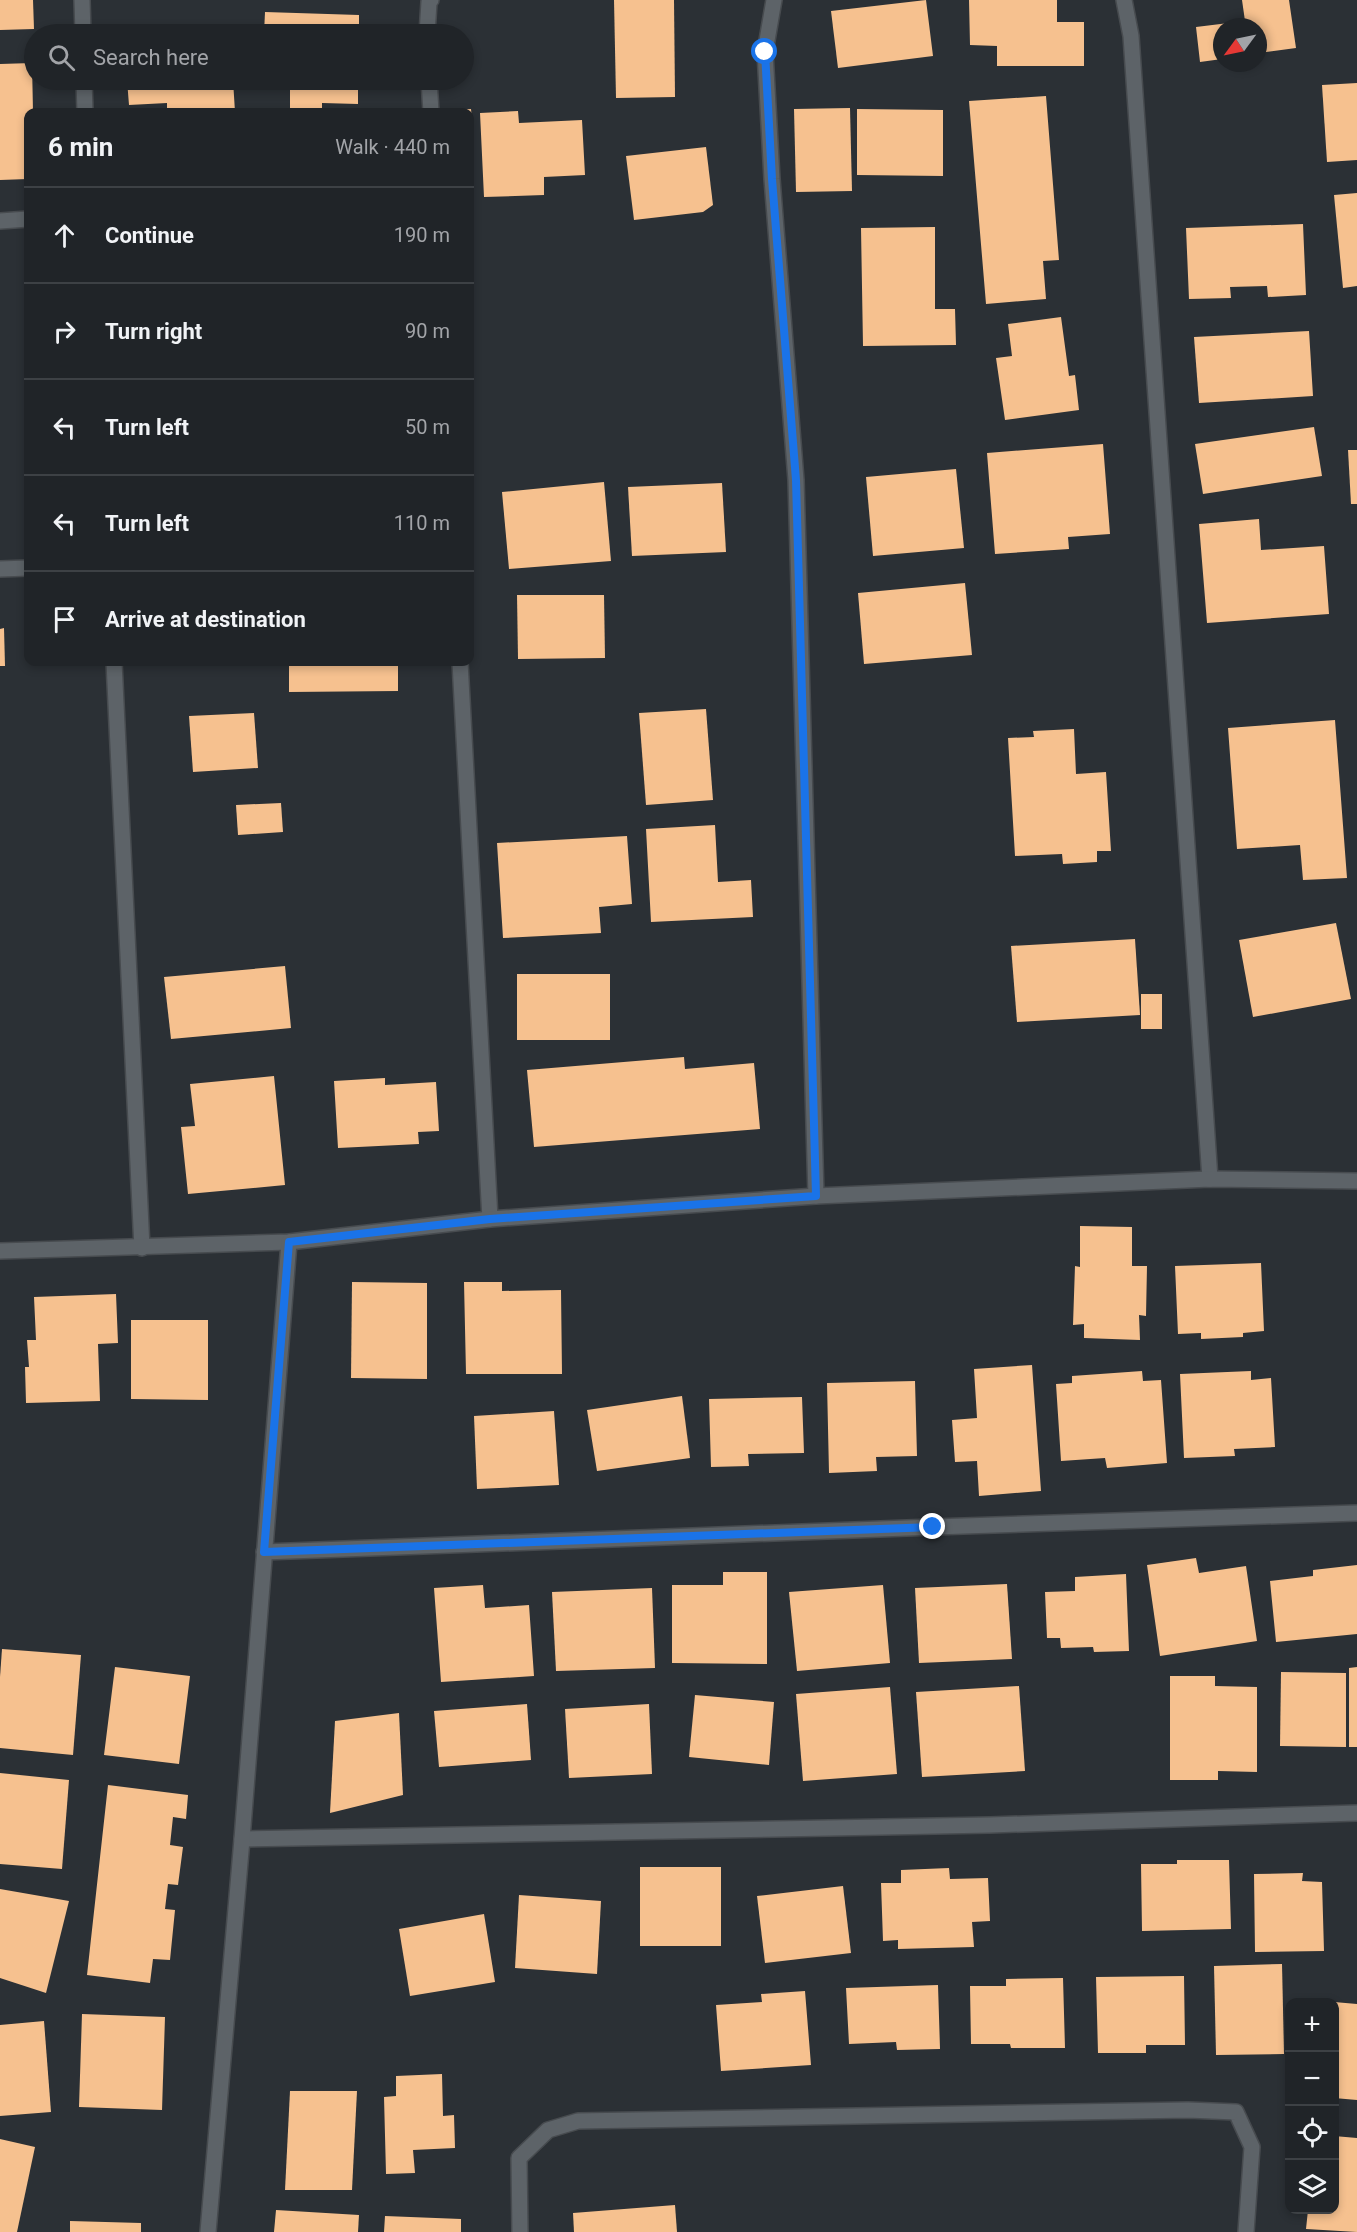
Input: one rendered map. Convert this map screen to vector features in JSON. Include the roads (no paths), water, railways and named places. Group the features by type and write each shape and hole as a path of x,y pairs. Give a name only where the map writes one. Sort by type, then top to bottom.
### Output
{"street":[{"path":"82,0 83,24"},
{"path":"428,24 431,0"},
{"path":"774,0 765,52 772,179 796,480 816,1196"},
{"path":"1124,0 1132,48 1210,1179"},
{"path":"84,90 85,108"},
{"path":"430,90 431,108"},
{"path":"0,220 24,219"},
{"path":"0,569 24,568"},
{"path":"114,666 142,1248"},
{"path":"460,666 490,1219"},
{"path":"0,1251 289,1242 490,1219 816,1196 1210,1179 1357,1181"},
{"path":"208,2232 242,1839 289,1242"},
{"path":"264,1552 1357,1513"},
{"path":"242,1839 978,1825 1357,1813"},
{"path":"520,2232 519,2158 548,2130 578,2121 1188,2110 1236,2112 1252,2146 1246,2232"}]}
